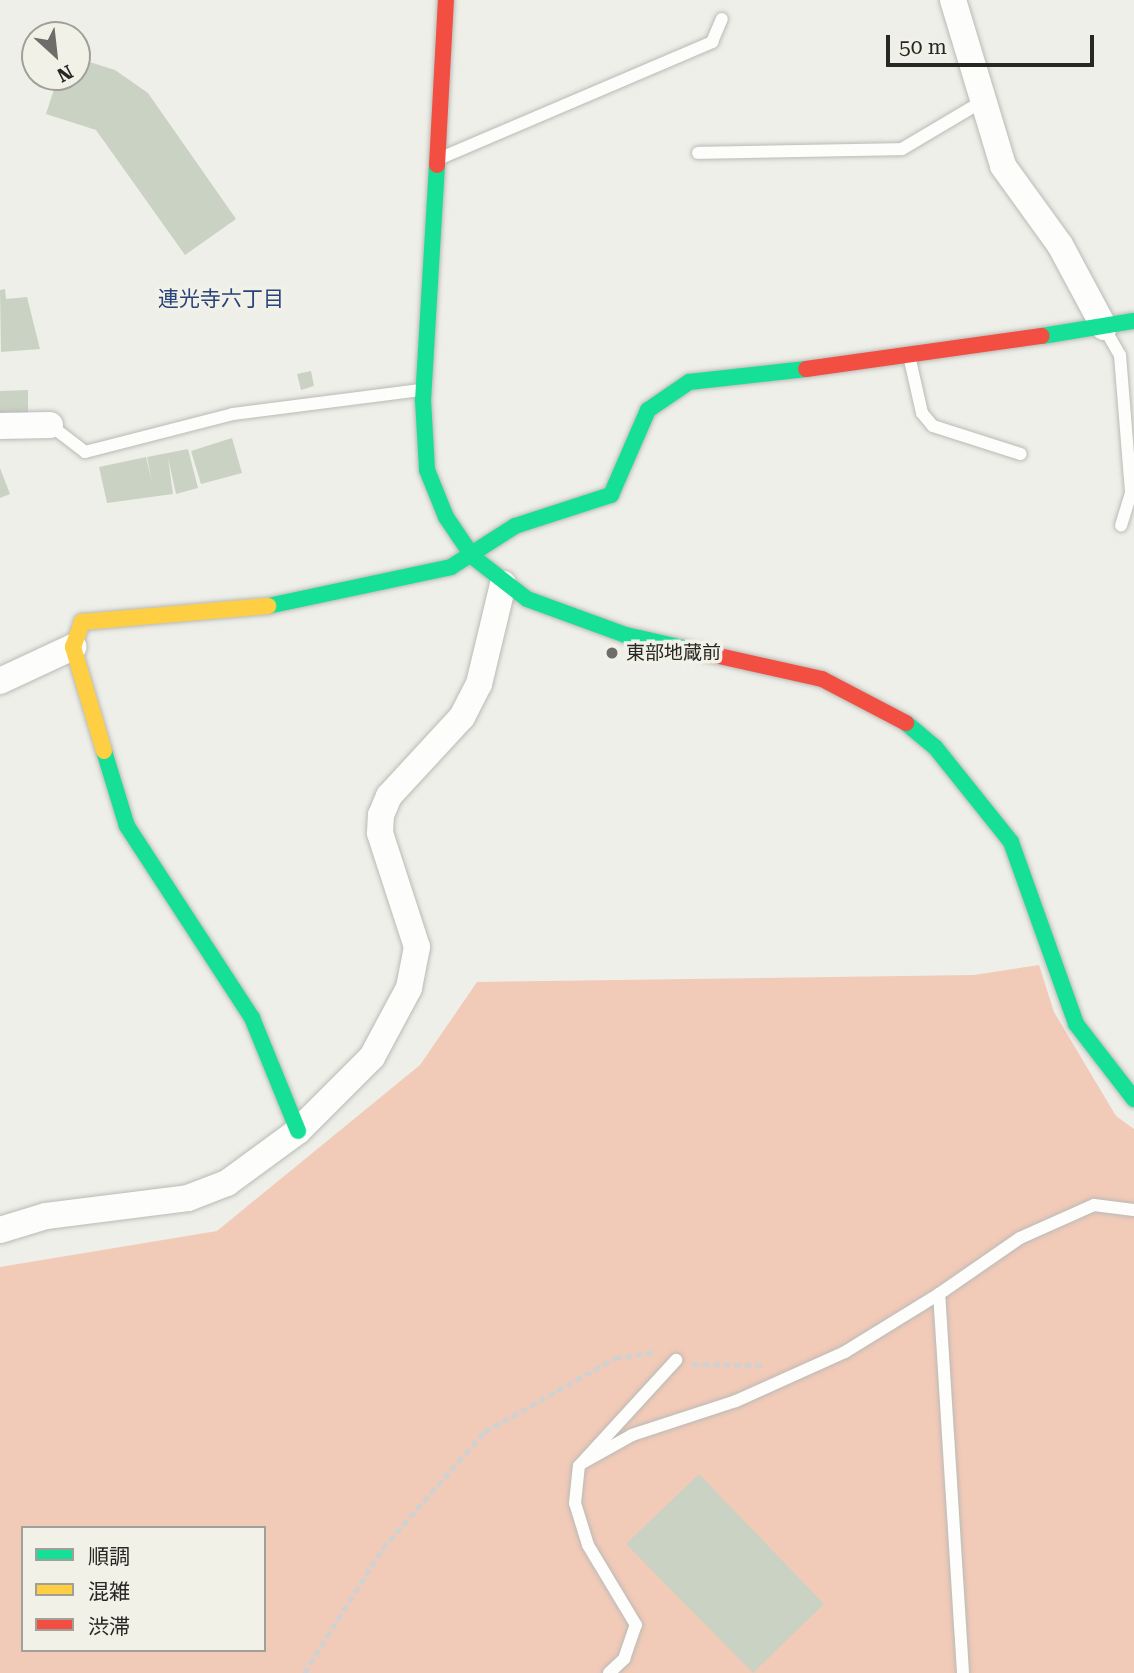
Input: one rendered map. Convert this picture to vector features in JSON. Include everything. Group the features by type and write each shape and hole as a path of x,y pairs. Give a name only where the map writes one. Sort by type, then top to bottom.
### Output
{"street":[{"path":"446,0 439,159 423,390 434,494 473,557 503,584 559,615 822,680 895,714 935,747 995,815 1030,891 1076,1024 1134,1099"},
{"path":"953,0 1003,166 1060,245 1104,327"},
{"path":"298,1130 252,1018 153,874 127,826 73,647 82,622 287,604 473,557 515,526 611,495 640,423 668,391 708,377 909,357 1134,321"},
{"path":"0,426 50,425"},
{"path":"0,1230 46,1216 206,1192 249,1170 298,1130 372,1057 408,988 416,929 380,833 381,815 389,796 462,717 480,684 503,584"},
{"path":"0,681 73,647"}],"lane":[{"path":"439,159 712,42 722,19"},
{"path":"698,153 902,149 983,101"},
{"path":"1104,327 1120,355 1130,479 1121,524"},
{"path":"909,357 922,413 933,426 1021,454"},
{"path":"50,425 85,452 233,414 423,390"},
{"path":"582,1463 632,1435 736,1401 845,1352 939,1294 1020,1238 1094,1205 1134,1210"},
{"path":"939,1294 963,1673"},
{"path":"610,1673 624,1659 636,1625 588,1545 575,1503 582,1463 676,1360"}],"path":[{"path":"304,1673 382,1549 484,1432 615,1358 656,1351 676,1360 710,1368 773,1364"}],"shaded area":[{"path":"1039,965 1054,1012 1116,1116 1134,1129 1134,1673 0,1673 0,1267 217,1231 420,1065 477,982 974,975"}],"building":[{"path":"91,62 115,70 148,93 236,219 185,255 96,130 46,114 53,91 91,91"},
{"path":"5,289 6,299 27,297 40,349 1,352 0,290"},
{"path":"311,371 314,386 301,390 297,374"},
{"path":"28,390 28,416 0,416 0,391"},
{"path":"232,438 242,473 201,484 191,451"},
{"path":"188,449 198,488 176,494 168,458 173,494 107,503 99,467 146,457 152,482 147,457"},
{"path":"0,468 10,494 0,498"},
{"path":"699,1474 824,1604 753,1673 626,1544"}],"traffic: fast":[{"path":"437,165 423,400 427,470 446,517 473,557 527,599 626,635 701,652"},
{"path":"1042,336 1134,321"},
{"path":"268,606 451,567 515,526 611,495 648,410 689,382 806,369"},
{"path":"906,723 935,747 1011,842 1076,1024 1134,1099"},
{"path":"104,751 127,826 252,1018 298,1131"}],"traffic: slow":[{"path":"104,751 73,647 82,622 268,606"}],"traffic: jam":[{"path":"437,165 446,0"},
{"path":"806,369 1042,336"},
{"path":"701,652 822,679 906,723"}],"place":[{"name":"東部地蔵前","path":"612,653"}],"district":[{"name":"連光寺六丁目","path":"221,299"}]}
